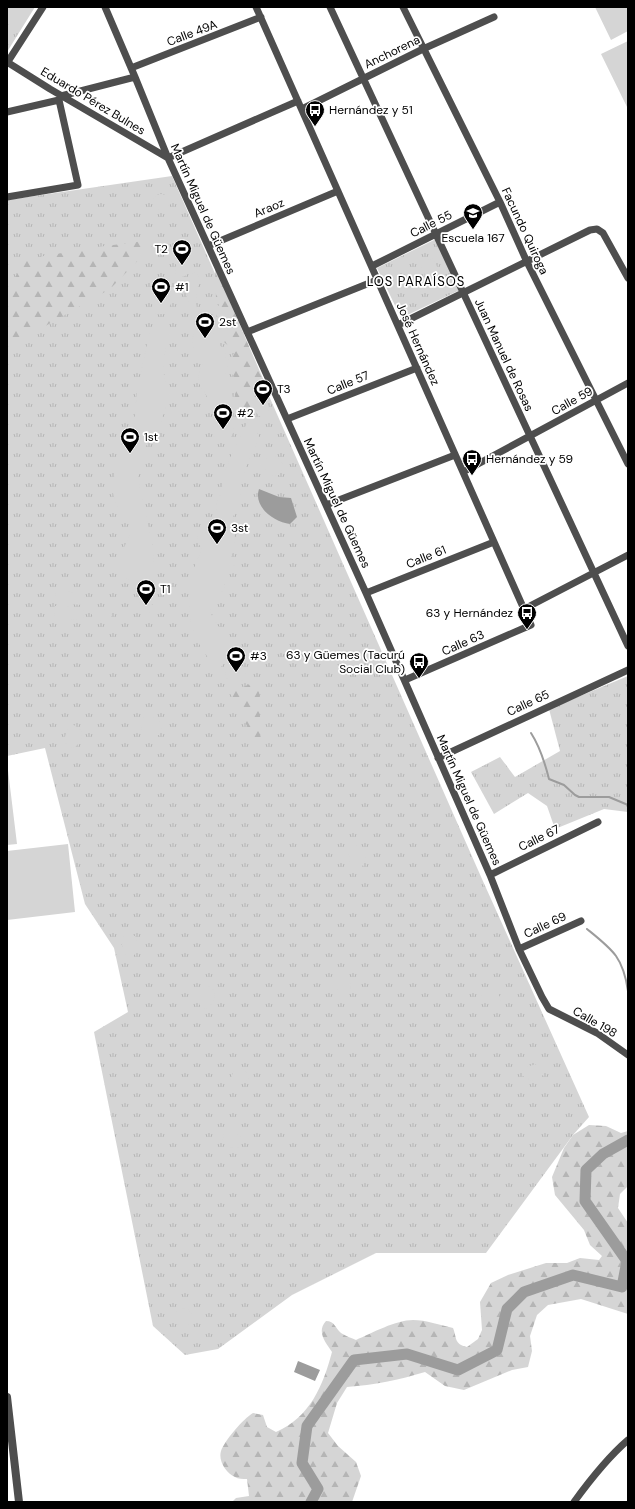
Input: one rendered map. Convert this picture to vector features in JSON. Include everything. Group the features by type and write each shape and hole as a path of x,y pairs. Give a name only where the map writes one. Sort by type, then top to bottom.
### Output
{"street":[{"path":"7,62 43,7"},
{"name":"Martín Miguel de Güemes","path":"105,7 132,68 168,158 405,680 490,874 519,949 549,1009"},
{"name":"José Hernández","path":"256,7 524,608 530,625"},
{"name":"Juan Manuel de Rosas","path":"330,7 628,646"},
{"name":"Facundo Quiroga","path":"403,7 500,202 527,262 628,464"},
{"name":"Calle 49A","path":"132,68 261,17"},
{"name":"Anchorena","path":"302,109 423,48 494,17"},
{"name":"Eduardo Pérez Bulnes","path":"7,62 60,98 168,158"},
{"path":"7,112 135,77"},
{"path":"7,197 78,185 60,98"},
{"path":"168,158 298,101"},
{"name":"Araoz","path":"208,246 338,191"},
{"name":"Calle 55","path":"372,266 500,202"},
{"path":"398,325 590,230 597,229 603,234 628,278"},
{"path":"247,332 378,280"},
{"name":"Calle 57","path":"287,419 417,368"},
{"name":"Calle 59","path":"463,472 628,383"},
{"path":"326,505 455,455"},
{"name":"Calle 61","path":"366,593 494,542"},
{"path":"524,608 628,555"},
{"name":"Calle 63","path":"405,680 530,625"},
{"name":"Calle 65","path":"438,758 628,670"},
{"name":"Calle 67","path":"490,874 598,822"},
{"name":"Calle 69","path":"519,949 581,921"},
{"name":"Calle 198","path":"549,1009 597,1033 628,1055"},
{"path":"7,1397 19,1502"},
{"path":"574,1502 601,1466 628,1440"}],"green space":[{"path":"7,7 35,7 7,52"},
{"path":"7,7 28,7 18,23 7,16"},
{"path":"595,7 628,7 628,31 611,40"},
{"path":"628,41 628,109 601,54"},
{"path":"172,176 482,879 589,1117 573,1135 486,1253 376,1253 292,1295 218,1349 185,1355 153,1326 94,1032 128,1012 114,948 85,904 45,748 7,756 7,200"},
{"path":"161,194 171,196 173,200 165,209 153,209 153,200 156,195"},
{"path":"159,239 110,289 7,348 7,280 11,284 26,259"},
{"path":"436,239 460,290 401,318 377,268"},
{"name":"T2","path":"185,257 190,261 187,275 178,277 175,273 176,264"},
{"path":"433,258 444,282 431,288 420,264"},
{"path":"215,267 267,388 256,400 253,410 248,415 244,414 241,410 242,407 236,406 235,394 239,386 230,369 232,367 229,360 236,351 234,344 230,346 222,340 218,330 216,308 219,305 216,298"},
{"name":"2st","path":"197,272 199,281 196,299 197,308 210,314 213,333 226,352 225,356 229,361 225,373 227,379 234,381 232,394 234,406 232,409 211,406 200,385 199,376 204,361 194,351 192,341 194,332 191,323 192,314 187,297 188,282 193,273"},
{"path":"419,272 425,289 418,292 411,275"},
{"name":"#1","path":"166,294 171,297 170,307 163,314 156,314 152,303 158,297"},
{"name":"1st","path":"156,326 162,326 168,331 163,369 166,387 166,406 158,432 146,446 138,462 140,489 153,547 154,563 147,577 138,580 131,580 122,577 119,568 121,554 130,535 130,526 116,505 113,493 115,465 122,444 134,424 137,391 150,330"},
{"name":"T3","path":"264,398 269,406 269,410 268,415 263,417 259,416 256,412 256,407 258,401"},
{"name":"#2","path":"222,417 234,427 233,431 229,439 216,440 212,433 216,419"},
{"name":"3st","path":"254,418 257,420 255,426 259,437 241,484 240,507 233,516 235,540 234,549 230,560 236,567 235,573 227,574 224,588 220,595 214,600 210,612 218,626 236,642 239,649 237,654 229,657 220,668 213,666 195,637 191,623 189,610 190,595 195,565 202,549 198,543 197,537 199,533 209,532 214,525 217,503 230,458 247,423 250,419"},
{"path":"272,454 282,463 281,471 279,475 276,476 268,473 262,462"},
{"path":"56,591 85,593 84,605 55,603"},
{"name":"T1","path":"140,601 146,601 152,604 152,612 147,614 142,613 139,610"},
{"path":"55,606 84,608 83,620 54,618"},
{"path":"105,609 112,613 111,617 102,620 92,618 92,613 95,610"},
{"name":"#3","path":"235,660 246,669 245,676 240,682 229,682 225,675 228,662"},
{"path":"628,676 628,812 604,809 555,829 547,806 528,793 494,814 471,772 500,757 515,777 560,751 549,709"},
{"path":"259,680 261,753 230,693"},
{"path":"151,715 162,724 160,734 153,738 145,737 141,730 144,717"},
{"path":"74,725 82,731 82,736 74,748 68,747 64,740 68,727"},
{"path":"7,762 17,844 7,845"},
{"path":"68,844 75,912 7,920 7,851"},
{"path":"354,845 363,847 365,852 362,867 356,868 350,863 348,849"},
{"path":"125,934 135,936 137,942 135,954 130,957 125,953 122,947 122,940"},
{"path":"336,971 346,971 351,980 350,990 345,992 338,990 332,977"},
{"path":"207,985 215,991 215,997 207,1009 201,1008 198,1001 201,987"},
{"path":"484,987 495,987 501,999 498,1004 488,1004 482,998 480,991"},
{"path":"537,1064 542,1066 545,1072 541,1077 532,1081 523,1076 522,1071 525,1067"},
{"path":"240,1067 249,1077 246,1082 236,1086 230,1082 234,1069"},
{"path":"589,1125 606,1126 621,1133 628,1131 628,1186 620,1194 618,1208 628,1223 628,1314 581,1299 548,1305 537,1315 530,1336 532,1351 528,1367 512,1370 464,1390 445,1386 425,1372 386,1382 347,1387 337,1403 328,1433 338,1446 356,1462 361,1476 352,1502 232,1502 236,1498 249,1496 247,1479 236,1478 226,1470 220,1455 223,1446 240,1425 253,1413 263,1415 267,1427 276,1432 288,1426 306,1409 319,1388 332,1352 322,1333 323,1325 326,1321 333,1323 343,1334 356,1340 399,1322 418,1320 453,1328 458,1342 467,1347 478,1339 482,1330 480,1302 491,1283 508,1275 546,1263 567,1263 580,1258 599,1260 602,1256 590,1245 584,1230 555,1195 552,1177 564,1148 573,1135"},
{"path":"231,1130 236,1132 242,1139 240,1146 236,1149 226,1146 222,1140 225,1132"},
{"path":"183,1308 189,1311 192,1317 189,1323 183,1326 177,1323 174,1317 177,1311"}],"shaded area":[{"path":"259,489 279,497 291,498 297,517 290,524 284,523 272,517 266,512 259,502"},
{"path":"298,1361 320,1370 315,1381 294,1372"}],"waterway":[{"path":"531,733 542,755 549,779 564,785 579,797 609,797 628,805"},
{"path":"587,929 604,943 620,962 626,979 628,991"},
{"path":"311,1502 318,1489 302,1463 307,1426 354,1360 407,1354 458,1370 497,1350 507,1309 524,1292 573,1275 622,1287 627,1261 585,1201 586,1170 603,1154 628,1140"}],"place":[{"name":"Hernández y 51","path":"315,127"},
{"name":"Escuela 167","path":"473,230"},
{"name":"T2","path":"182,266"},
{"name":"#1","path":"161,304"},
{"name":"2st","path":"205,339"},
{"name":"T3","path":"263,406"},
{"name":"#2","path":"223,430"},
{"name":"1st","path":"130,454"},
{"name":"Hernández y 59","path":"472,476"},
{"name":"3st","path":"217,545"},
{"name":"T1","path":"146,606"},
{"name":"63 y Hernández","path":"527,630"},
{"name":"#3","path":"236,673"},
{"name":"63 y Güemes (Tacurú Social Club)","path":"419,679"}],"district":[{"name":"LOS PARAÍSOS","path":"416,281"}]}
